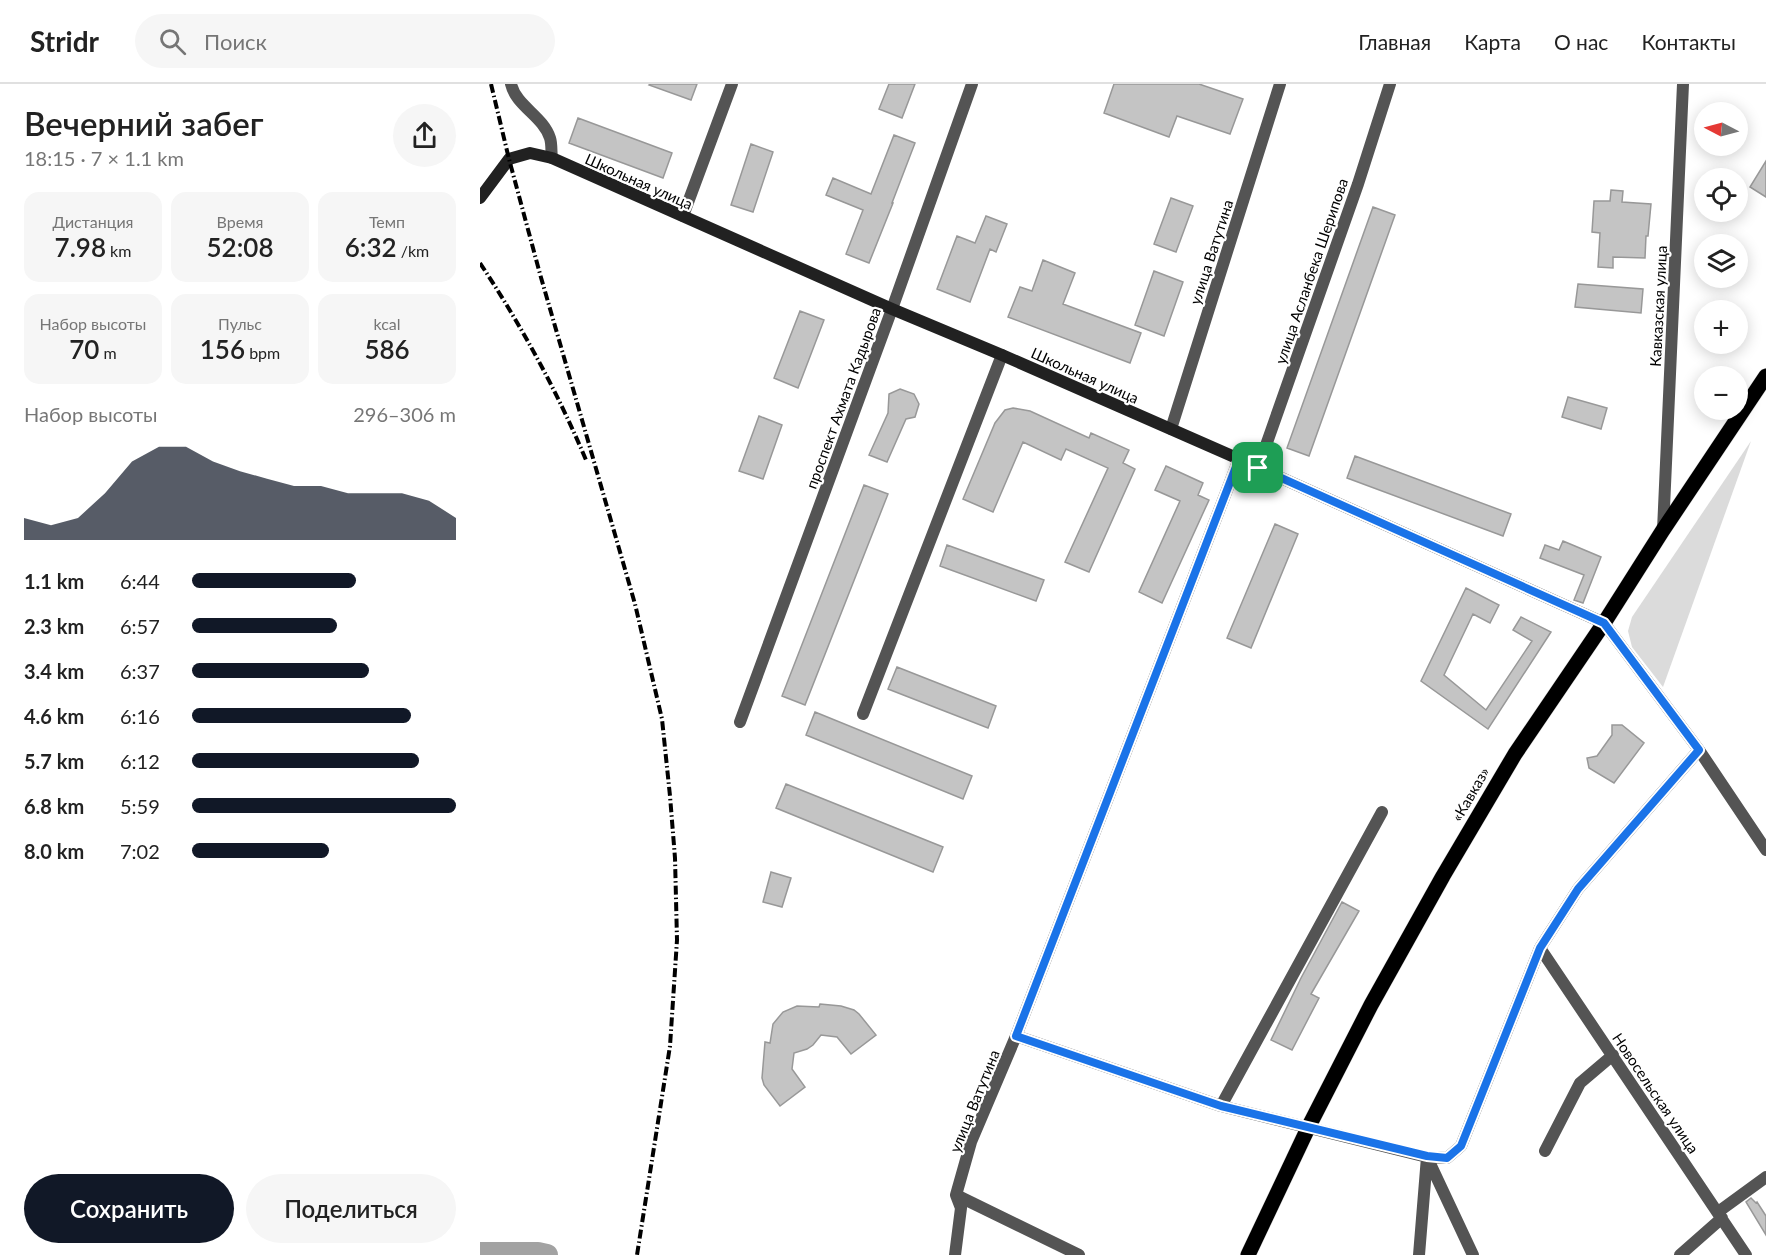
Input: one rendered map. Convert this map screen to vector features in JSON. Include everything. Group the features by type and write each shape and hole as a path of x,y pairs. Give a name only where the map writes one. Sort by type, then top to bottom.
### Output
{"main road":[{"name":"«Кавказ»","path":"1248,1255 1309,1126 1371,1005 1515,753 1604,623 1766,376"}],"street":[{"path":"511,84 513,93 546,130 550,139 552,158"},
{"path":"683,216 732,84"},
{"name":"проспект Ахмата Кадырова","path":"740,722 972,84"},
{"name":"улица Ватутина","path":"1171,429 1280,84"},
{"name":"улица Асланбека Шерипова","path":"1258,468 1358,184 1390,84"},
{"name":"Кавказская улица","path":"1663,530 1683,84"},
{"name":"Школьная улица","path":"480,198 509,159 530,153 552,158 892,309 1239,459 1604,623"},
{"path":"863,714 1002,355"},
{"name":"улица Ватутина","path":"955,1255 961,1208 956,1195 971,1142 1016,1036 1239,459"},
{"path":"1604,623 1699,750 1766,850"},
{"path":"1016,1036 1221,1106 1427,1156 1447,1158 1461,1146 1540,948 1578,889 1699,750"},
{"path":"1221,1106 1382,812"},
{"name":"Новосельская улица","path":"1540,948 1746,1255"},
{"path":"1545,1151 1580,1083 1613,1055"},
{"path":"1419,1255 1427,1156"},
{"path":"1427,1156 1473,1255"},
{"path":"1680,1255 1720,1215 1766,1177"},
{"path":"956,1195 1079,1255"}],"shaded area":[{"path":"1751,441 1663,687 1632,647 1628,631 1632,617"}],"building":[{"path":"650,84 697,84 691,100"},
{"path":"889,84 915,84 902,118 879,109"},
{"path":"1114,84 1199,84 1243,99 1230,134 1177,116 1169,137 1104,113"},
{"path":"578,118 672,153 663,178 569,143"},
{"path":"894,135 915,143 869,263 846,254 863,210 826,195 833,178 871,194"},
{"path":"751,144 773,152 753,212 731,205"},
{"path":"1766,161 1766,197 1750,187"},
{"path":"1611,190 1623,191 1622,202 1651,204 1645,258 1613,257 1613,268 1598,267 1600,233 1592,232 1594,201 1610,201"},
{"path":"1171,198 1193,206 1176,252 1154,244"},
{"path":"1373,207 1395,215 1309,456 1287,448"},
{"path":"986,216 1007,224 996,252 990,249 970,302 937,289 957,236 975,243"},
{"path":"1043,260 1075,273 1063,304 1141,333 1130,363 1008,317 1020,287 1032,291"},
{"path":"1154,271 1183,282 1164,336 1135,325"},
{"path":"1578,284 1643,289 1641,313 1575,307"},
{"path":"800,311 824,320 798,388 774,378"},
{"path":"900,389 914,394 919,404 915,417 906,419 887,462 869,455 888,413 889,394"},
{"path":"1568,397 1607,408 1601,429 1562,417"},
{"path":"1013,408 1030,411 1089,438 1091,433 1129,450 1123,463 1135,469 1089,572 1065,562 1108,468 1066,449 1061,460 1023,442 993,512 963,499 995,423 1005,410"},
{"path":"759,416 782,425 763,479 739,471"},
{"path":"1355,456 1511,514 1503,536 1347,478"},
{"path":"1166,466 1203,483 1198,495 1209,500 1162,603 1139,592 1180,501 1155,490"},
{"path":"864,485 888,494 805,705 782,696"},
{"path":"1275,524 1298,534 1251,648 1227,638"},
{"path":"1563,541 1601,557 1583,603 1574,600 1584,575 1540,558 1545,545 1559,550"},
{"path":"947,545 1044,580 1036,601 940,566"},
{"path":"1466,588 1499,605 1490,623 1473,614 1444,675 1486,710 1532,641 1513,630 1521,617 1551,632 1488,729 1421,681"},
{"path":"897,667 996,706 988,728 888,689"},
{"path":"815,712 972,776 963,799 806,735"},
{"path":"1612,725 1622,725 1644,743 1614,783 1589,768 1587,758 1597,756 1612,735"},
{"path":"786,784 943,847 933,872 776,808"},
{"path":"771,872 791,878 782,907 763,902"},
{"path":"1342,902 1359,911 1311,994 1319,998 1292,1050 1271,1040"},
{"path":"820,1004 854,1010 876,1035 851,1054 837,1037 821,1035 807,1049 794,1053 792,1069 805,1087 780,1106 764,1085 762,1078 765,1042 770,1043 773,1024 783,1012 797,1006 819,1007"},
{"path":"1751,1198 1757,1202 1766,1216 1766,1235 1746,1202"}],"waterway":[{"path":"480,1253 547,1255"}],"railway":[{"path":"491,84 540,274 635,604 662,719 675,858 677,940 670,1046 637,1255"},
{"path":"480,263 538,359 586,460"}],"route":[{"path":"1239,459 1258,468 1604,623 1699,750 1578,889 1540,948 1461,1146 1447,1158 1427,1156 1221,1106 1016,1036 1239,459"}]}
